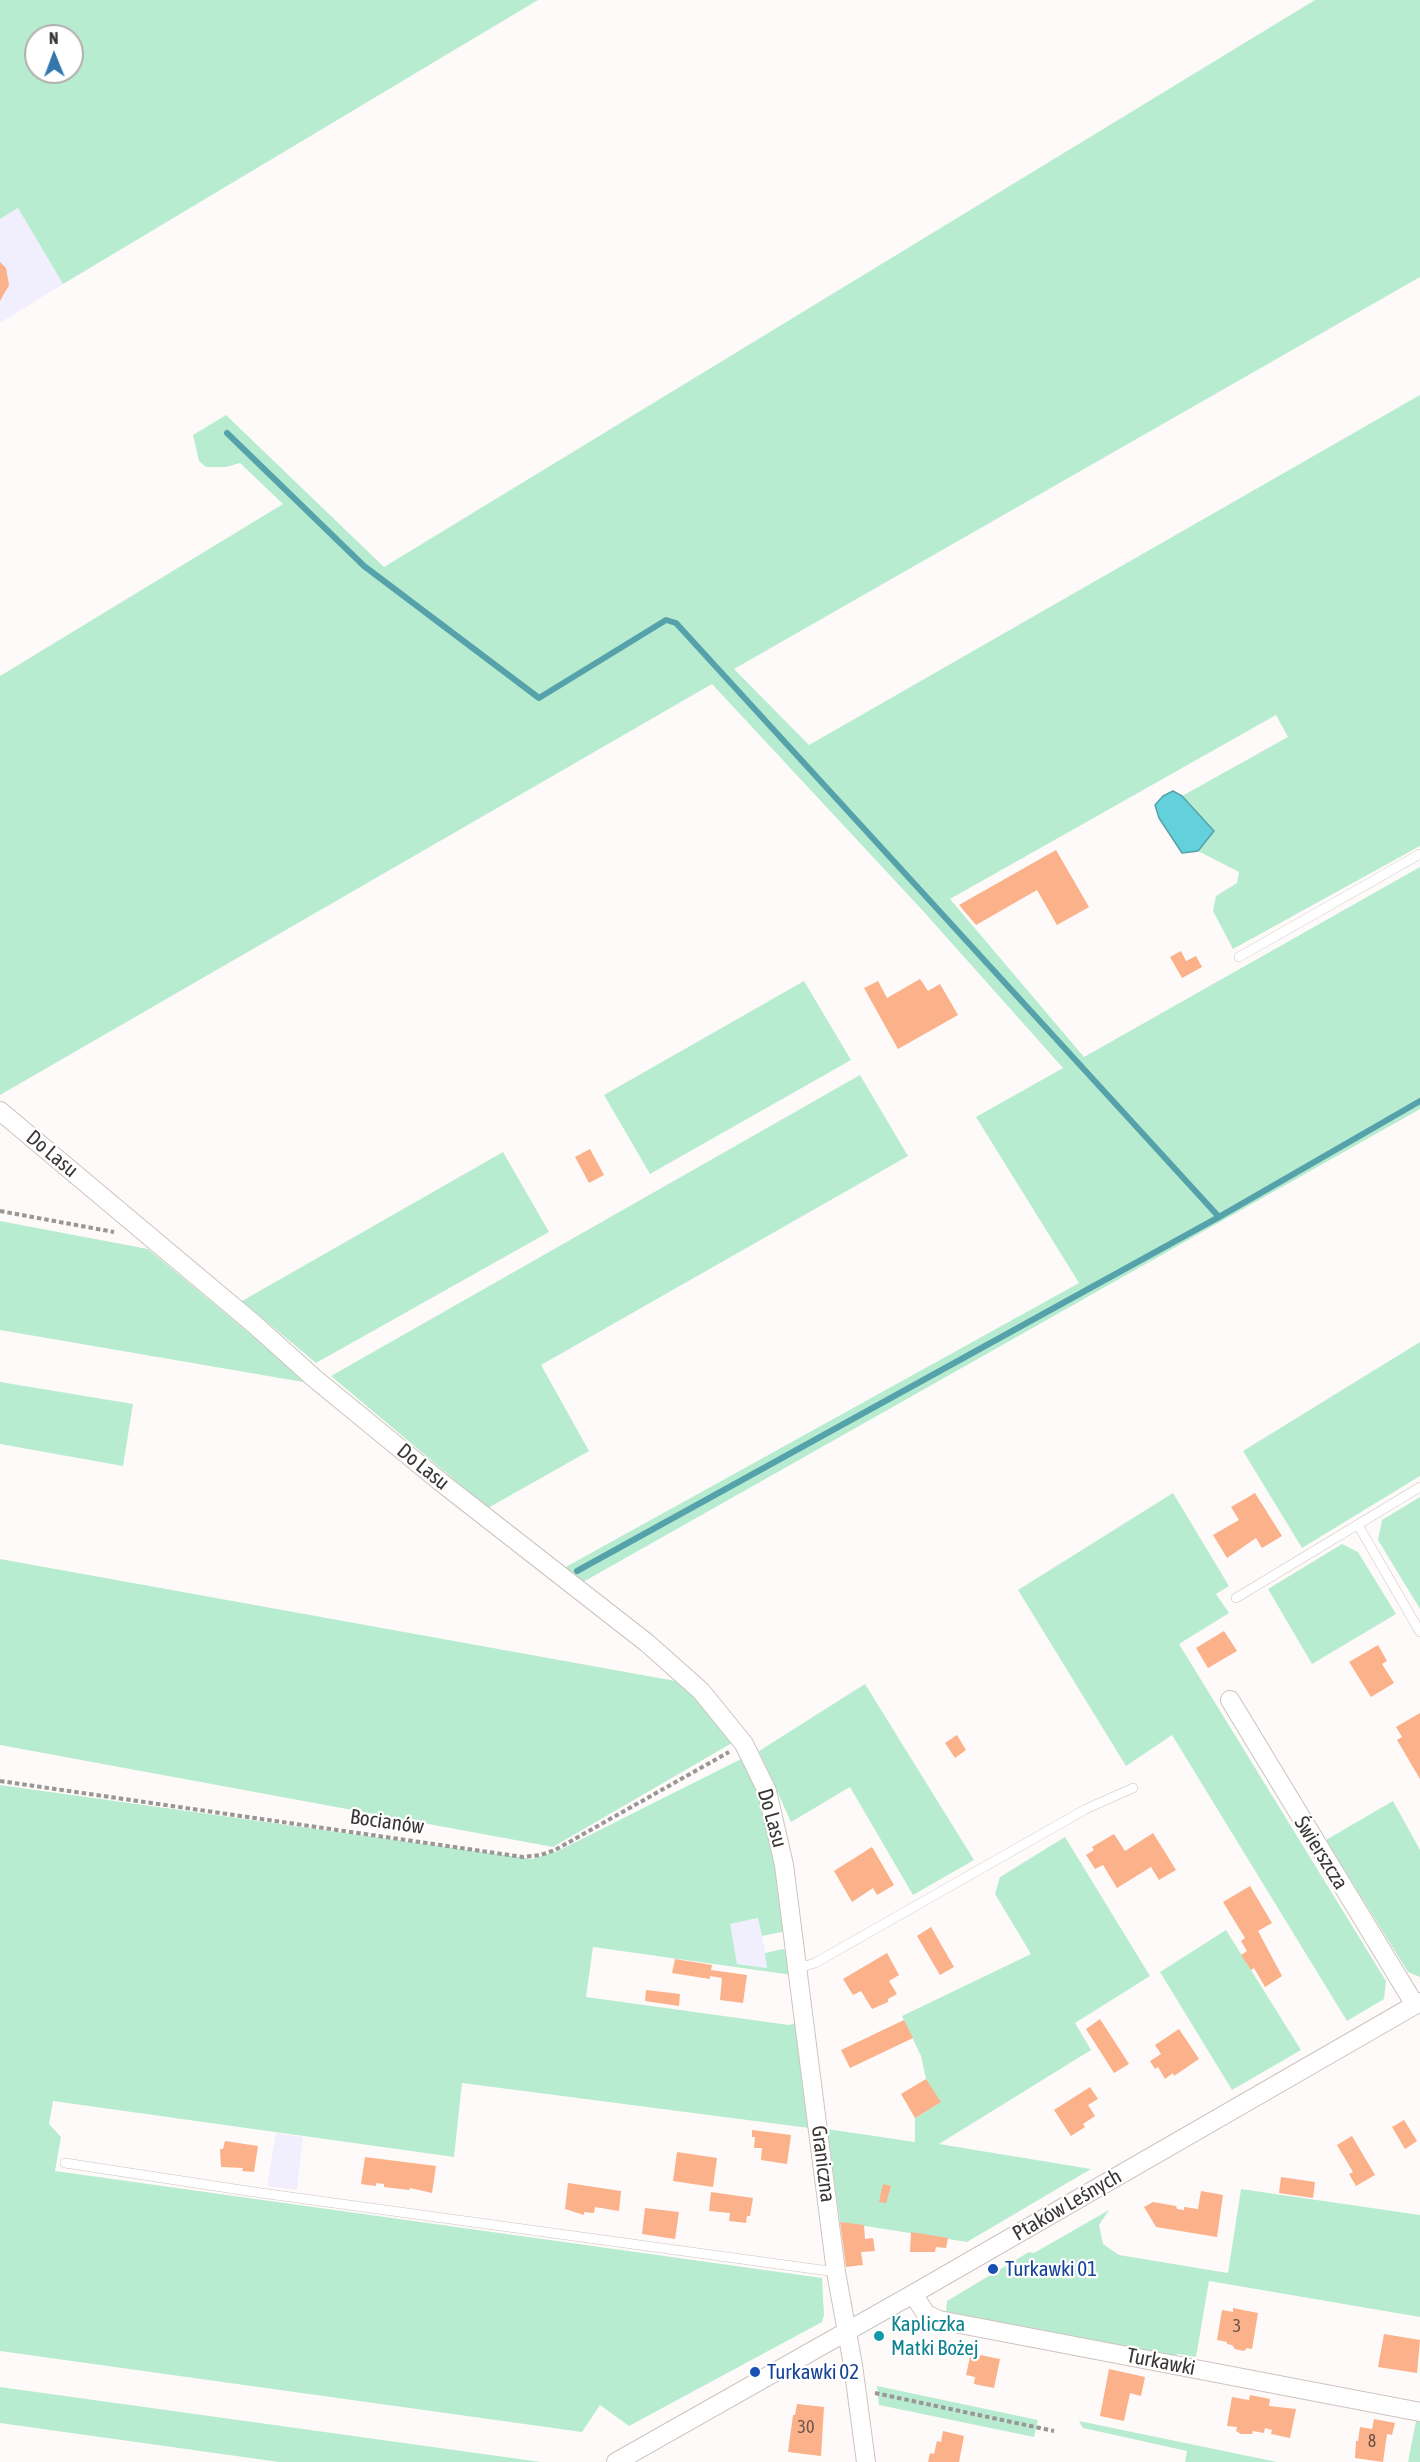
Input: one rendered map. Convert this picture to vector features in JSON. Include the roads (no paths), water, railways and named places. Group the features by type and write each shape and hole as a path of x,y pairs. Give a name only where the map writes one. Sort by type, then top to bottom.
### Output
{"street":[{"name":"Do Lasu","path":"0,1111 254,1324 314,1378 442,1483 646,1643 701,1691 744,1744 767,1791 784,1865"},
{"name":"Świerszcza","path":"1230,1700 1418,2006"},
{"name":"Graniczna","path":"784,1865 836,2272 848,2331 866,2462"},
{"name":"Ptaków Leśnych","path":"618,2462 1418,2006"},
{"name":"Turkawki","path":"913,2294 926,2314 939,2320 1420,2412"}],"lane":[{"path":"1239,957 1420,854"},
{"path":"1236,1598 1420,1487"},
{"path":"1358,1525 1420,1632"},
{"path":"798,1968 815,1963 1086,1809 1133,1788"},
{"path":"65,2163 254,2192 836,2272"}],"water":[{"path":"1173,791 1182,796 1214,831 1198,851 1182,853 1159,818 1155,805 1163,796"}],"waterway":[{"path":"227,433 364,566 539,698 666,620 676,623 1219,1217"},
{"path":"577,1571 1219,1217 1420,1101"}],"place":[{"name":"Turkawki 01","path":"993,2269"},
{"name":"Kapliczka Matki Bożej","path":"879,2336"},
{"name":"Turkawki 02","path":"755,2372"}]}
